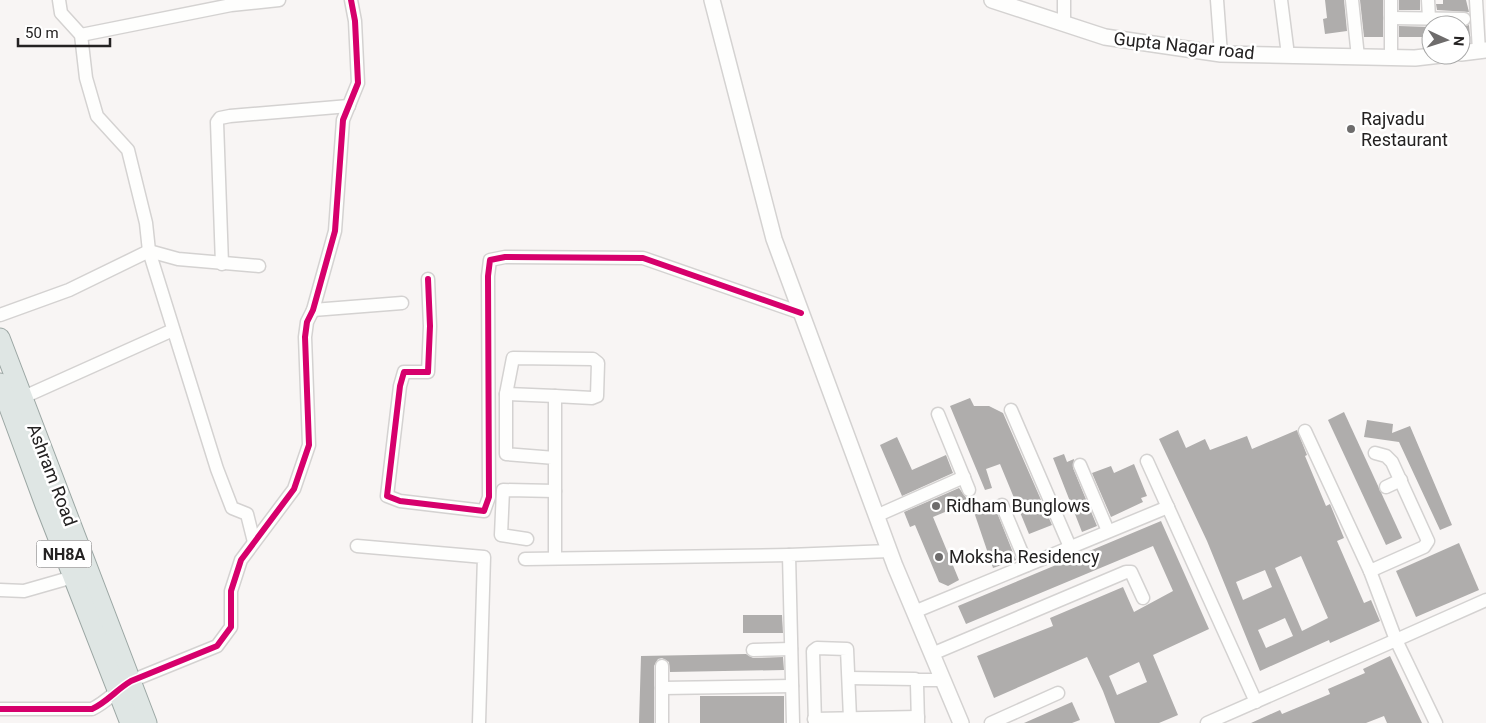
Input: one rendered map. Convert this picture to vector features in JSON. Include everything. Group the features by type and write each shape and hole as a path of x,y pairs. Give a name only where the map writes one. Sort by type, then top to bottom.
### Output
{"main road":[{"name":"Ashram Road","path":"0,338 15,401 73,577 124,685 147,723"},
{"name":"Ashram Road","path":"0,384 15,401 124,685 130,723"}],"street":[{"path":"59,0 60,13 82,35 86,78 97,116 128,150 146,223 149,251 173,330 232,508 247,514 254,542"},
{"path":"82,35 231,5 279,0"},
{"path":"0,709 92,709 105,704 124,685 217,646 232,627 230,591 240,560 294,489 309,445 305,337 335,231 344,120 358,83 356,21 351,0"},
{"path":"712,0 774,239 889,551 961,723"},
{"name":"Gupta Nagar road","path":"992,0 1022,5 1064,24 1105,37 1221,54 1421,56"},
{"path":"1064,0 1064,24"},
{"path":"1217,0 1221,54"},
{"path":"1281,0 1288,55"},
{"path":"1352,0 1358,56"},
{"path":"1391,0 1391,57"},
{"path":"1428,0 1429,15"},
{"path":"1476,0 1482,50"},
{"path":"1391,18 1421,18"},
{"path":"222,264 217,122 220,118 348,106"},
{"path":"0,315 69,290 149,251 178,260 259,266"},
{"path":"428,279 430,326 428,372 404,372 400,386 387,496 400,501 484,511 489,497 488,276 490,260 505,257 643,258 801,313"},
{"path":"313,310 402,303"},
{"path":"15,401 173,330"},
{"path":"506,394 592,398 597,396 598,363 593,360 513,358 506,394 506,454 555,458"},
{"path":"555,396 555,558"},
{"path":"1011,410 1070,547"},
{"path":"938,414 969,490"},
{"path":"1305,431 1370,571 1396,640 1436,723"},
{"path":"1370,571 1424,547 1428,542 1401,480 1389,458 1376,453"},
{"path":"1147,461 1256,702"},
{"path":"1080,465 1108,531"},
{"path":"876,516 964,477"},
{"path":"1386,487 1401,480"},
{"path":"527,539 500,535 503,490 555,491"},
{"path":"1002,505 1027,565"},
{"path":"914,612 1168,506"},
{"path":"357,546 484,557 479,723"},
{"path":"525,559 789,555 889,551"},
{"path":"789,555 793,723"},
{"path":"932,654 1126,572 1131,572 1143,598"},
{"path":"0,590 24,591 73,577"},
{"path":"1208,723 1486,600"},
{"path":"850,718 847,649 817,648 813,652 814,721 850,718 918,720 917,680"},
{"path":"753,650 791,649"},
{"path":"662,666 662,723"},
{"path":"849,678 942,680"},
{"path":"662,688 792,686"},
{"path":"991,723 1058,693"}],"building":[{"path":"1325,0 1344,0 1347,31 1325,34 1323,19 1327,18"},
{"path":"1360,0 1383,0 1383,37 1364,37"},
{"path":"1399,0 1420,0 1420,10 1399,10"},
{"path":"1443,0 1466,0 1469,12 1437,10 1436,4 1443,4"},
{"path":"1399,26 1421,27 1421,37 1399,37"},
{"path":"970,398 974,406 989,406 1003,413 1052,525 1029,534 1000,464 986,469 992,488 985,490 950,406"},
{"path":"1344,412 1402,538 1386,545 1328,420"},
{"path":"1367,420 1393,424 1392,433 1410,426 1452,525 1440,530 1399,442 1364,437"},
{"path":"1178,430 1186,448 1205,439 1210,450 1247,436 1252,449 1297,430 1307,455 1305,456 1326,506 1330,504 1344,538 1337,541 1364,603 1371,600 1380,621 1330,643 1329,640 1260,671 1207,541 1159,439","holes":["1301,556 1328,618 1302,631 1275,568","1265,570 1272,587 1243,600 1236,582","1285,618 1293,636 1266,648 1258,630"]},
{"path":"897,437 912,470 946,455 953,473 902,496 880,445"},
{"path":"1064,454 1067,462 1074,459 1073,468 1097,526 1082,532 1053,458"},
{"path":"1134,464 1147,496 1141,498 1143,502 1111,517 1092,473 1111,466 1114,473"},
{"path":"959,488 969,502 933,517 959,580 948,586 939,582 915,525 910,527 904,512"},
{"path":"994,505 1016,560 993,568 974,512"},
{"path":"1161,521 1209,629 1153,655 1178,715 1159,723 1115,723 1087,657 994,698 977,656 1053,626 1050,618 1123,587 1134,612 1173,591 1153,546 966,624 958,606","holes":["1139,662 1147,682 1117,695 1109,676"]},
{"path":"1459,543 1479,590 1416,617 1396,571"},
{"path":"743,615 782,615 783,633 743,633"},
{"path":"746,654 753,658 783,657 784,670 670,672 669,662 662,658 658,659 654,666 654,723 639,723 641,656"},
{"path":"1390,656 1422,723 1387,723 1384,716 1366,723 1251,723 1280,710 1282,714 1330,694 1328,689 1365,673 1363,669"},
{"path":"700,696 784,696 784,723 700,723"},
{"path":"1072,702 1080,720 1072,723 1024,723"}],"cycle path":[{"path":"0,709 92,709 131,681 217,646 231,627 231,591 241,560 294,489 309,445 305,337 307,322 313,310 335,231 343,120 358,83 355,21 351,0"},
{"path":"428,279 430,326 428,372 404,372 400,386 387,496 400,501 484,511 489,497 488,276 490,260 505,257 643,258 801,313"}],"place":[{"name":"Rajvadu Restaurant","path":"1351,129"},
{"name":"Ridham Bunglows","path":"936,506"},
{"name":"Moksha Residency","path":"939,557"}]}
